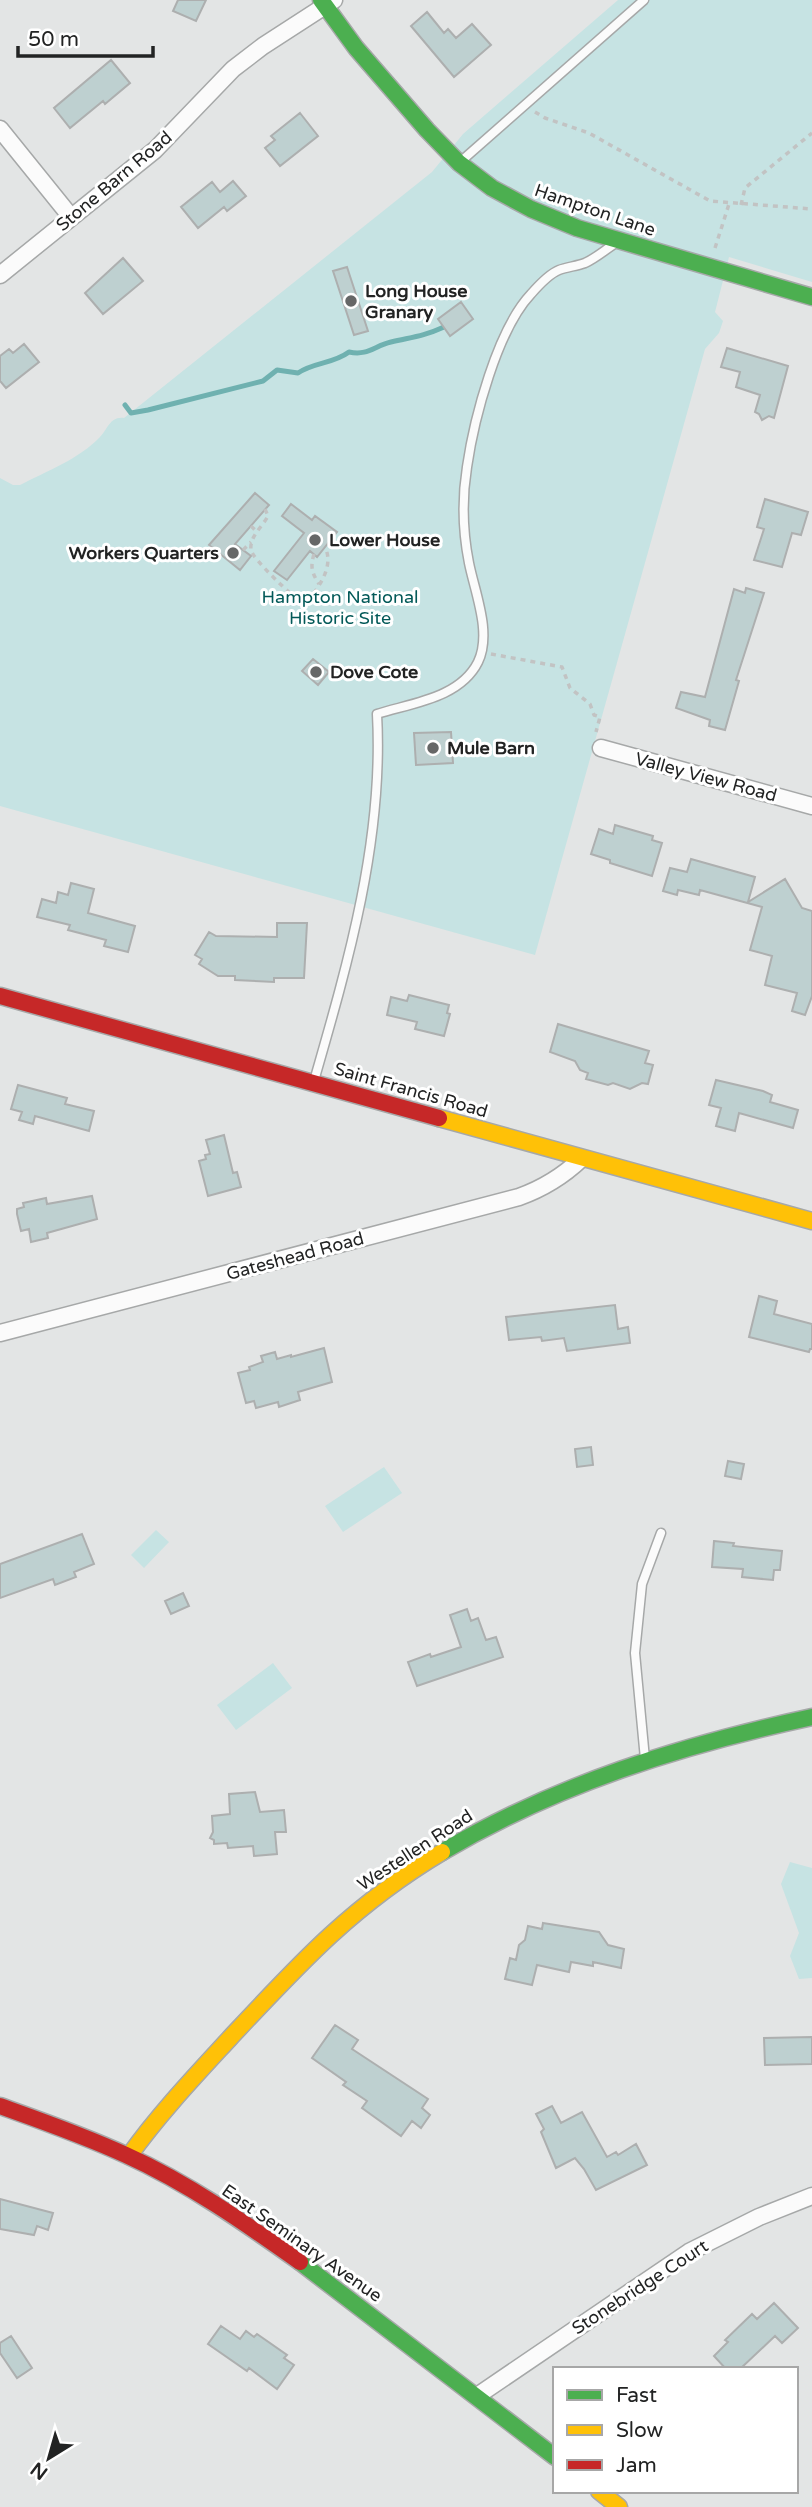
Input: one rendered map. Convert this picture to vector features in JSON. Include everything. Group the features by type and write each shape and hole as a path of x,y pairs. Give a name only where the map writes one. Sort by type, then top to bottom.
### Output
{"street":[{"name":"Hampton Lane","path":"327,2 387,87 459,163 492,188 554,219 812,298"},
{"name":"Stone Barn Road","path":"0,275 155,150 233,69 327,2"},
{"path":"0,128 71,217"},
{"name":"Valley View Road","path":"601,748 812,806"},
{"name":"Saint Francis Road","path":"0,996 812,1221"},
{"name":"Gateshead Road","path":"0,1332 519,1197 562,1177 581,1159"},
{"name":"Westellen Road","path":"129,2156 184,2089 288,1975 370,1900 472,1833 563,1788 645,1759 812,1717"},
{"name":"East Seminary Avenue","path":"0,2106 86,2137 195,2191 264,2235 553,2455"},
{"name":"Stonebridge Court","path":"477,2396 689,2252 759,2217 812,2196"},
{"path":"602,2493 619,2507"}],"lane":[{"path":"459,163 644,0"},
{"path":"313,1082 338,999 365,882 372,832 377,714 444,694 461,685 471,674 481,652 481,619 468,561 464,511 467,468 484,394 500,346 515,315 530,295 556,271 585,262 619,241"},
{"path":"645,1759 635,1653 642,1584 661,1533"}],"path":[{"path":"525,105 545,118 589,133 710,201 812,209"},
{"path":"741,205 745,188 812,133"},
{"path":"712,258 729,204"},
{"path":"243,550 268,516 265,509"},
{"path":"251,526 257,531"},
{"path":"252,541 251,550 258,563 304,606 329,563 325,547"},
{"path":"314,554 312,573 319,584"},
{"path":"481,652 562,667 570,688 590,705 594,715 600,717 592,746 601,748"}],"green space":[{"name":"Hampton National Historic Site","path":"618,0 812,0 812,282 729,257 715,312 723,321 719,333 705,349 535,955 0,806 0,478 13,485 20,485 92,445 112,421 124,418 432,172 463,134"},
{"path":"384,1467 402,1493 343,1532 325,1506"},
{"path":"156,1530 169,1542 144,1568 131,1555"},
{"path":"273,1663 292,1688 236,1730 217,1705"},
{"path":"790,1862 812,1868 812,1978 799,1979 790,1956 799,1933 781,1884"}],"building":[{"path":"178,0 206,0 196,21 173,11"},
{"path":"427,12 444,33 448,29 456,38 472,24 491,45 454,77 411,26"},
{"path":"111,60 130,83 70,128 54,108"},
{"path":"300,113 318,136 280,166 265,148 275,140 271,136"},
{"path":"233,181 246,196 227,211 224,207 198,228 181,207 212,182 220,192"},
{"path":"123,258 143,281 103,314 85,293"},
{"name":"Long House Granary","path":"347,267 368,331 354,335 333,271"},
{"path":"461,302 473,319 450,336 438,319"},
{"path":"24,344 39,362 6,388 0,381 0,356 9,349 13,353"},
{"path":"727,348 788,366 774,418 769,416 762,420 755,412 760,395 736,387 740,372 721,367"},
{"path":"255,493 269,505 235,544 251,556 240,570 209,545"},
{"path":"765,499 808,512 801,535 792,533 782,567 754,560 764,529 757,527"},
{"name":"Lower House","path":"291,504 312,520 315,516 337,532 317,557 310,551 287,580 274,571 304,533 282,516"},
{"path":"746,588 764,593 736,680 739,681 725,730 709,726 710,720 676,708 681,692 705,697 734,589 745,593"},
{"name":"Dove Cote","path":"313,659 329,672 318,685 302,671"},
{"name":"Mule Barn","path":"451,732 453,763 416,765 414,733"},
{"path":"615,825 653,836 652,840 662,843 652,876 591,854 599,829 613,834"},
{"path":"691,859 755,877 748,902 785,879 802,908 812,911 812,996 805,1015 792,1011 797,993 765,985 772,956 750,950 762,907 700,890 699,895 678,890 677,895 663,891 670,868 687,872"},
{"path":"71,883 94,889 88,913 135,926 128,952 104,946 106,940 68,930 70,925 37,917 42,899 56,903 58,892 68,895"},
{"path":"277,923 307,923 304,978 274,978 274,982 235,980 235,976 218,976 199,964 202,959 195,955 209,932 216,936 277,937"},
{"path":"409,995 449,1005 447,1013 450,1014 444,1036 415,1029 417,1022 387,1015 391,997 407,1001"},
{"path":"558,1024 649,1051 645,1063 653,1065 648,1084 642,1083 630,1089 586,1079 588,1073 580,1070 575,1061 550,1052"},
{"path":"716,1080 763,1091 772,1095 770,1102 798,1110 793,1128 739,1113 735,1131 716,1126 721,1108 709,1105"},
{"path":"18,1085 67,1098 65,1104 94,1111 89,1131 35,1116 33,1124 19,1120 22,1112 11,1109"},
{"path":"224,1135 233,1173 237,1172 241,1187 208,1196 199,1161 210,1154 206,1140"},
{"path":"92,1196 97,1219 47,1233 48,1238 31,1242 29,1229 21,1231 17,1209 24,1207 23,1203 46,1198 47,1204"},
{"path":"759,1296 777,1301 774,1314 812,1324 812,1349 809,1352 749,1337"},
{"path":"615,1305 618,1329 628,1327 630,1343 567,1351 564,1338 542,1341 541,1337 509,1340 506,1317"},
{"path":"324,1348 332,1382 298,1392 300,1400 279,1407 278,1402 256,1408 254,1401 246,1403 238,1373 263,1362 261,1356 275,1352 277,1359"},
{"path":"591,1447 593,1465 577,1467 575,1449"},
{"path":"728,1461 744,1464 741,1479 725,1476"},
{"path":"82,1534 94,1564 74,1572 76,1577 55,1585 53,1579 0,1598 0,1564"},
{"path":"714,1541 734,1543 733,1546 782,1551 780,1570 774,1570 773,1580 742,1577 743,1569 712,1567"},
{"path":"183,1593 189,1606 171,1614 165,1601"},
{"path":"467,1609 471,1621 478,1618 486,1640 496,1637 503,1657 417,1686 408,1662 461,1647 450,1615"},
{"path":"255,1792 260,1812 284,1810 286,1832 275,1832 277,1854 254,1856 253,1846 228,1848 227,1843 214,1844 214,1840 210,1838 213,1832 212,1816 230,1814 229,1794"},
{"path":"543,1923 599,1932 608,1945 624,1949 621,1968 593,1962 593,1966 571,1962 569,1972 537,1965 532,1985 505,1979 510,1958 516,1960 519,1945 525,1940 528,1926 542,1929"},
{"path":"335,2025 358,2040 352,2049 428,2099 422,2108 430,2115 421,2128 412,2121 401,2136 362,2108 367,2101 343,2085 346,2082 312,2058"},
{"path":"812,2037 812,2064 765,2065 764,2038"},
{"path":"552,2106 561,2123 582,2112 607,2157 616,2152 618,2155 636,2144 647,2165 596,2190 575,2158 556,2168 541,2132 544,2129 536,2114"},
{"path":"0,2199 53,2213 48,2230 37,2226 34,2235 0,2229"},
{"path":"774,2303 798,2328 782,2343 775,2336 742,2367 724,2367 714,2356 728,2342 725,2340 752,2314 757,2319"},
{"path":"221,2326 240,2339 246,2331 254,2337 257,2334 287,2355 284,2358 294,2365 277,2389 249,2368 247,2371 208,2344"},
{"path":"11,2336 32,2368 17,2378 0,2353 0,2343"}],"waterway":[{"path":"125,405 131,413 148,410 263,381 277,370 298,373 349,352 366,352 444,327"}],"traffic: fast":[{"path":"321,0 356,48 427,130 459,163 492,188 531,209 577,228 812,297"},
{"path":"442,1852 530,1806 621,1770 716,1740 812,1717"},
{"path":"300,2262 553,2455"}],"traffic: slow":[{"path":"439,1118 812,1221"},
{"path":"129,2156 191,2081 328,1937 381,1893 442,1852"},
{"path":"602,2493 619,2507"}],"traffic: jam":[{"path":"0,996 439,1118"},
{"path":"0,2106 95,2141 149,2166 216,2204 300,2262"}],"place":[{"name":"Long House Granary","path":"351,301"},
{"name":"Lower House","path":"315,540"},
{"name":"Workers Quarters","path":"233,553"},
{"name":"Dove Cote","path":"316,672"},
{"name":"Mule Barn","path":"433,748"}]}
